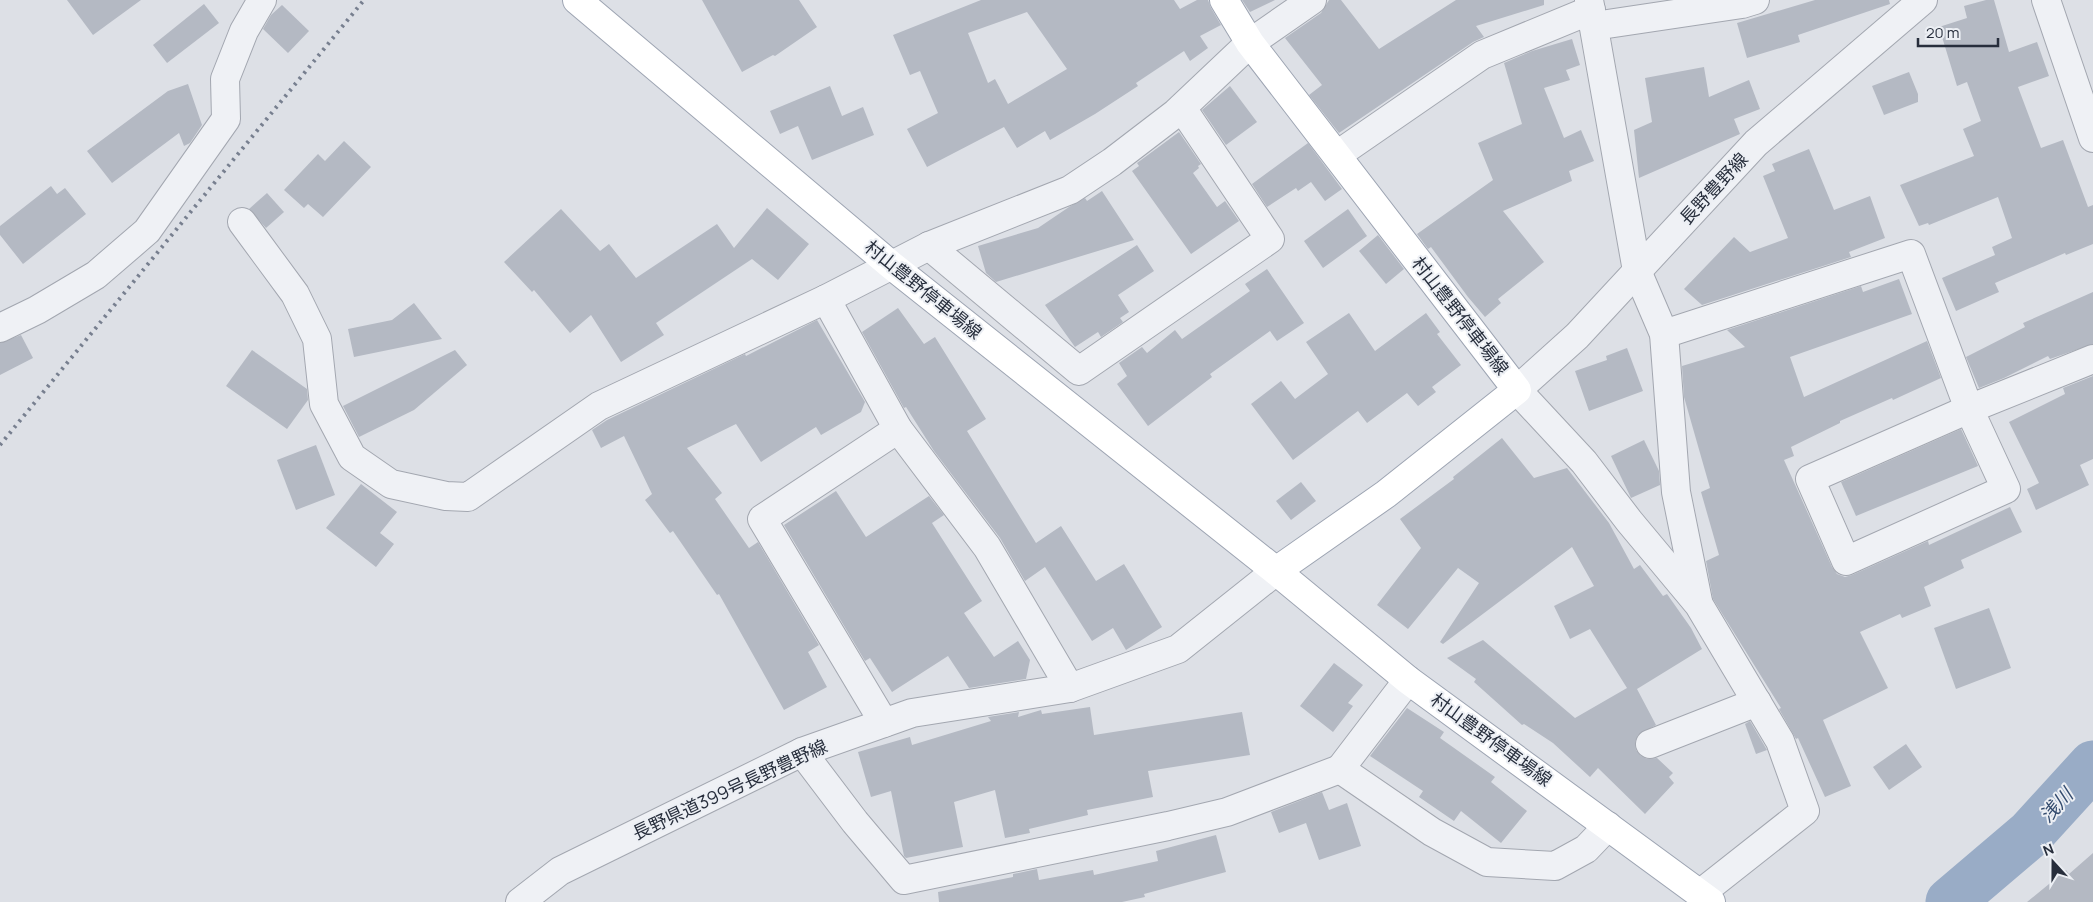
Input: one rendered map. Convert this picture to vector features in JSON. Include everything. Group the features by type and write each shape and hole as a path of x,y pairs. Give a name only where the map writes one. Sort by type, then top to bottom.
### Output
{"main road":[{"name":"村山豊野停車場線","path":"577,0 890,265 1276,571 1408,680 1706,897"},
{"name":"村山豊野停車場線","path":"1224,0 1250,43 1517,390 1386,494 1276,571"}],"street":[{"path":"0,328 37,310 96,275 147,231 226,119 226,79 244,31 262,0"},
{"path":"242,222 295,294 317,340 324,404 352,457 391,484 446,496 468,497 599,406 826,299 929,246 1070,190 1112,162 1182,108 1250,43 1312,0"},
{"path":"1337,155 1482,56 1591,12 1742,4 1755,0"},
{"name":"長野豊野線","path":"1517,390 1577,336 1756,143 1923,0"},
{"path":"2046,0 2093,138"},
{"path":"1591,12 1637,271 1664,334 1676,492 1699,605"},
{"path":"929,246 1079,371 1270,239 1182,108"},
{"path":"1664,334 1911,254 1969,409 2006,489 1846,561 1810,479 1969,409 2093,358"},
{"path":"826,299 898,429 987,547 1070,688"},
{"path":"1517,390 1584,462 1629,521 1699,605 1780,741 1805,811 1706,897"},
{"path":"884,723 762,519 898,429"},
{"name":"長野県道399号長野豊野線","path":"520,902 560,871 802,752 912,713 1070,688 1178,649 1276,571"},
{"path":"802,752 855,822 904,880 1168,826 1227,812 1340,769 1408,680"},
{"path":"1650,744 1757,702"},
{"path":"1340,769 1432,832 1486,862 1555,866 1586,849 1608,826"}],"building":[{"path":"67,0 141,0 93,35"},
{"path":"702,0 799,0 817,27 775,56 773,55 742,72"},
{"path":"981,0 1174,0 1180,9 1197,0 1208,0 1221,25 1200,36 1208,48 1190,61 1184,51 1136,83 1138,86 1050,140 1045,131 1017,148 1004,127 927,167 907,129 938,113 920,71 910,75 893,35","holes":["1027,12 1067,69 1008,104 995,79 988,83 968,33"]},
{"path":"1242,0 1275,0 1250,12"},
{"path":"1329,0 1341,0 1379,49 1456,0 1544,0 1544,5 1476,26 1484,37 1473,42 1339,133 1309,95 1322,85 1285,38 1321,13"},
{"path":"1815,0 1889,0 1890,4 1798,35 1800,42 1747,58 1737,23"},
{"path":"1986,0 1994,0 2009,52 2037,42 2049,76 2018,87 2041,148 2063,140 2088,207 2093,205 2093,244 2066,255 2065,253 1995,283 1999,292 1956,311 1942,278 1995,255 1992,247 2012,238 1998,197 1929,225 1928,223 1919,226 1900,185 1974,156 1963,129 1981,121 1967,82 1957,86 1939,27 1967,18 1964,6"},
{"path":"204,4 219,23 167,63 153,45"},
{"path":"282,5 309,31 288,53 263,29 271,15"},
{"path":"1572,39 1580,65 1566,70 1570,80 1544,88 1564,138 1581,130 1594,161 1569,171 1572,181 1503,211 1544,262 1498,299 1501,303 1485,317 1431,247 1428,249 1417,234 1493,180 1478,143 1522,124 1504,63 1532,51"},
{"path":"1704,67 1709,97 1749,80 1760,109 1734,119 1740,134 1639,178 1634,130 1652,122 1645,78"},
{"path":"1909,72 1918,94 1918,102 1884,115 1872,86"},
{"path":"188,84 202,125 190,143 184,146 179,133 112,183 87,151 168,91"},
{"path":"830,86 842,116 863,107 874,135 812,160 798,126 780,134 770,111"},
{"path":"1230,86 1257,122 1226,145 1202,110"},
{"path":"1179,132 1201,164 1193,173 1217,207 1225,201 1239,221 1191,254 1132,171 1139,166 1137,163"},
{"path":"344,141 371,167 323,217 308,204 304,208 284,190 318,154 325,161"},
{"path":"1308,143 1342,189 1325,201 1311,182 1298,191 1296,188 1267,207 1252,184"},
{"path":"1809,149 1834,210 1870,196 1885,238 1849,252 1851,257 1702,305 1684,289 1734,237 1750,252 1788,238 1763,176 1775,171 1772,164"},
{"path":"51,186 57,194 65,188 86,214 23,264 0,235 0,226"},
{"path":"1102,191 1134,240 996,282 986,273 978,246 1038,228 1069,207 1085,198 1087,201"},
{"path":"267,193 284,212 266,228 249,209"},
{"path":"767,208 809,244 778,280 752,259 656,323 664,335 621,362 591,315 570,333 534,290 532,292 504,262 561,209 600,251 609,244 636,278 717,224 734,248"},
{"path":"1348,209 1367,236 1323,268 1304,241"},
{"path":"1378,235 1404,269 1386,284 1359,251"},
{"path":"1137,245 1154,271 1118,295 1129,312 1120,318 1123,322 1101,337 1098,332 1075,347 1045,305"},
{"path":"1267,269 1304,323 1277,341 1270,331 1210,374 1212,377 1148,426 1117,384 1127,376 1119,363 1142,347 1147,353 1175,330 1182,339 1250,291 1245,284"},
{"path":"1899,279 1912,314 1790,357 1804,397 1927,341 1941,378 1840,421 1840,423 1791,447 1794,456 1784,460 1832,567 1837,574 1845,577 1852,575 1928,541 1929,545 2010,507 2022,532 1961,560 1964,568 1924,587 1931,606 1902,618 1900,614 1860,632 1888,688 1823,720 1851,786 1825,797 1798,738 1796,739 1779,709 1781,708 1713,599 1706,561 1719,555 1701,492 1710,488 1684,397 1682,366 1745,347 1727,330 1861,286 1863,292"},
{"path":"2093,292 2093,344 2050,359 2048,356 1979,388 1966,357 2025,327 2023,323"},
{"path":"414,303 442,339 354,357 348,329 392,320"},
{"path":"898,308 924,344 935,337 986,419 967,431 1036,543 1061,526 1096,581 1124,564 1162,627 1126,650 1113,628 1092,641 1045,567 1025,581 1000,538 934,451 906,407 904,408 862,332"},
{"path":"1349,313 1375,351 1426,313 1440,332 1437,334 1461,365 1432,387 1436,392 1418,406 1407,393 1367,423 1358,411 1293,460 1251,404 1281,381 1295,399 1328,374 1306,342"},
{"path":"817,320 865,402 861,412 821,435 816,427 761,462 736,424 687,448 722,493 715,499 749,548 758,542 819,645 808,652 827,687 784,710 719,594 717,595 673,531 670,533 645,500 652,494 624,436 601,448 592,430 607,420 745,354 746,356"},
{"path":"21,335 33,358 0,375 0,343"},
{"path":"1627,348 1643,391 1589,411 1575,371 1607,360 1606,356"},
{"path":"252,350 307,389 308,400 287,429 226,386"},
{"path":"455,350 467,365 414,410 359,437 343,406"},
{"path":"2093,376 2093,459 2080,465 2089,485 2036,510 2027,489 2039,483 2009,422 2065,394 2063,388"},
{"path":"1961,429 1978,466 1856,516 1841,482"},
{"path":"1502,438 1534,478 1567,468 1609,523 1634,569 1640,565 1663,596 1667,594 1691,628 1702,649 1637,689 1656,725 1638,735 1635,742 1636,750 1647,759 1657,758 1673,773 1669,777 1674,783 1645,814 1598,768 1590,777 1553,743 1524,724 1522,725 1474,682 1476,679 1447,658 1483,640 1575,718 1627,688 1590,629 1570,639 1554,606 1594,586 1572,547 1443,644 1440,642 1479,583 1458,568 1408,629 1377,605 1421,548 1400,519 1454,479 1453,477"},
{"path":"1644,440 1659,471 1660,485 1631,498 1611,456"},
{"path":"316,445 335,495 296,510 277,460"},
{"path":"1301,482 1316,501 1291,520 1276,501"},
{"path":"361,484 397,512 380,533 394,544 376,567 326,528"},
{"path":"836,491 866,537 929,496 944,515 932,523 982,601 964,613 994,657 1018,641 1030,660 1026,679 969,688 948,656 892,692 870,658 865,661 784,525"},
{"path":"1989,608 2011,668 1956,689 1934,628"},
{"path":"1334,663 1363,685 1348,703 1353,706 1333,732 1300,706"},
{"path":"1090,707 1094,735 1242,712 1250,755 1148,771 1153,797 1087,810 1088,815 1029,829 1030,833 1005,838 995,790 954,802 963,847 906,858 904,856 891,791 871,797 858,752 910,737 912,745 991,721 988,717 1019,712 1018,717 1041,710 1042,714"},
{"path":"1407,708 1444,732 1440,738 1495,777 1491,782 1527,811 1501,843 1461,811 1454,821 1419,797 1423,791 1370,756"},
{"path":"1750,721 1767,750 1756,754 1745,724"},
{"path":"1906,744 1922,767 1889,790 1873,767"},
{"path":"1322,792 1329,810 1347,803 1361,846 1319,860 1306,823 1279,833 1271,812"},
{"path":"1216,835 1226,872 1144,894 1145,897 1122,902 939,902 938,892 1013,877 1013,874 1037,869 1039,880 1093,870 1094,875 1158,861 1156,851"},
{"path":"2093,853 2093,902 2027,902 2066,870 2069,874"}],"waterway":[{"name":"浅川","path":"1950,902 2030,834 2093,765"}],"railway":[{"path":"0,445 364,0"}]}
